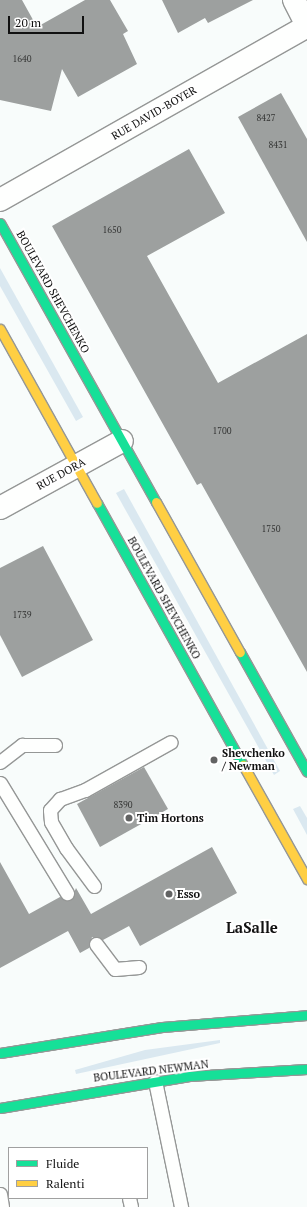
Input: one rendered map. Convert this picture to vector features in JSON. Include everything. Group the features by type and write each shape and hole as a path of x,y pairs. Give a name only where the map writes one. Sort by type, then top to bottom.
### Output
{"street":[{"path":"294,0 307,26"},
{"name":"RUE DAVID-BOYER","path":"0,200 307,26"},
{"name":"BOULEVARD SHEVCHENKO","path":"0,223 307,772"},
{"name":"BOULEVARD SHEVCHENKO","path":"0,329 307,879"},
{"name":"RUE DORA","path":"0,508 122,441"},
{"path":"0,1053 162,1027 306,1014"},
{"name":"BOULEVARD NEWMAN","path":"0,1108 155,1081 307,1069"}],"lane":[{"path":"94,886 66,848 51,822 50,810 60,799 85,790 171,742"},
{"path":"0,762 22,745 55,745"},
{"path":"0,783 68,893"},
{"path":"96,944 115,969 139,967"},
{"path":"155,1081 181,1207"},
{"path":"0,1194 2,1207"}],"shaded area":[{"path":"0,268 83,417 76,421 0,286"},
{"path":"124,489 280,771 274,775 116,493"},
{"path":"300,806 307,818 307,835 293,809"},
{"path":"220,1040 220,1043 76,1074 75,1070 145,1050"}],"building":[{"path":"0,0 22,0 37,27 85,0 110,0 128,31 123,34 137,64 78,97 62,69 51,111 0,100"},
{"path":"162,0 253,0 208,23 205,18 178,33"},
{"path":"281,93 307,139 307,242 238,117"},
{"path":"189,149 225,213 147,256 218,383 307,334 307,672 201,483 197,485 52,226"},
{"path":"43,546 93,640 22,677 0,635 0,568"},
{"path":"144,767 168,809 100,847 77,804"},
{"path":"212,847 237,893 140,946 129,926 103,940 92,937 89,948 80,953 68,931 0,968 0,862 29,914 60,897 71,900 76,888 91,914"}],"traffic: fast":[{"path":"0,223 156,502"},
{"path":"97,503 243,765"},
{"path":"240,652 307,772"},
{"path":"0,1053 162,1027 307,1015"},
{"path":"0,1108 189,1076 307,1069"}],"traffic: slow":[{"path":"0,329 97,503"},
{"path":"156,502 240,652"},
{"path":"243,765 307,879"}],"place":[{"name":"Shevchenko / Newman","path":"214,760"},
{"name":"Tim Hortons","path":"129,818"},
{"name":"Esso","path":"169,894"}],"district":[{"name":"LaSalle","path":"252,928"}]}
